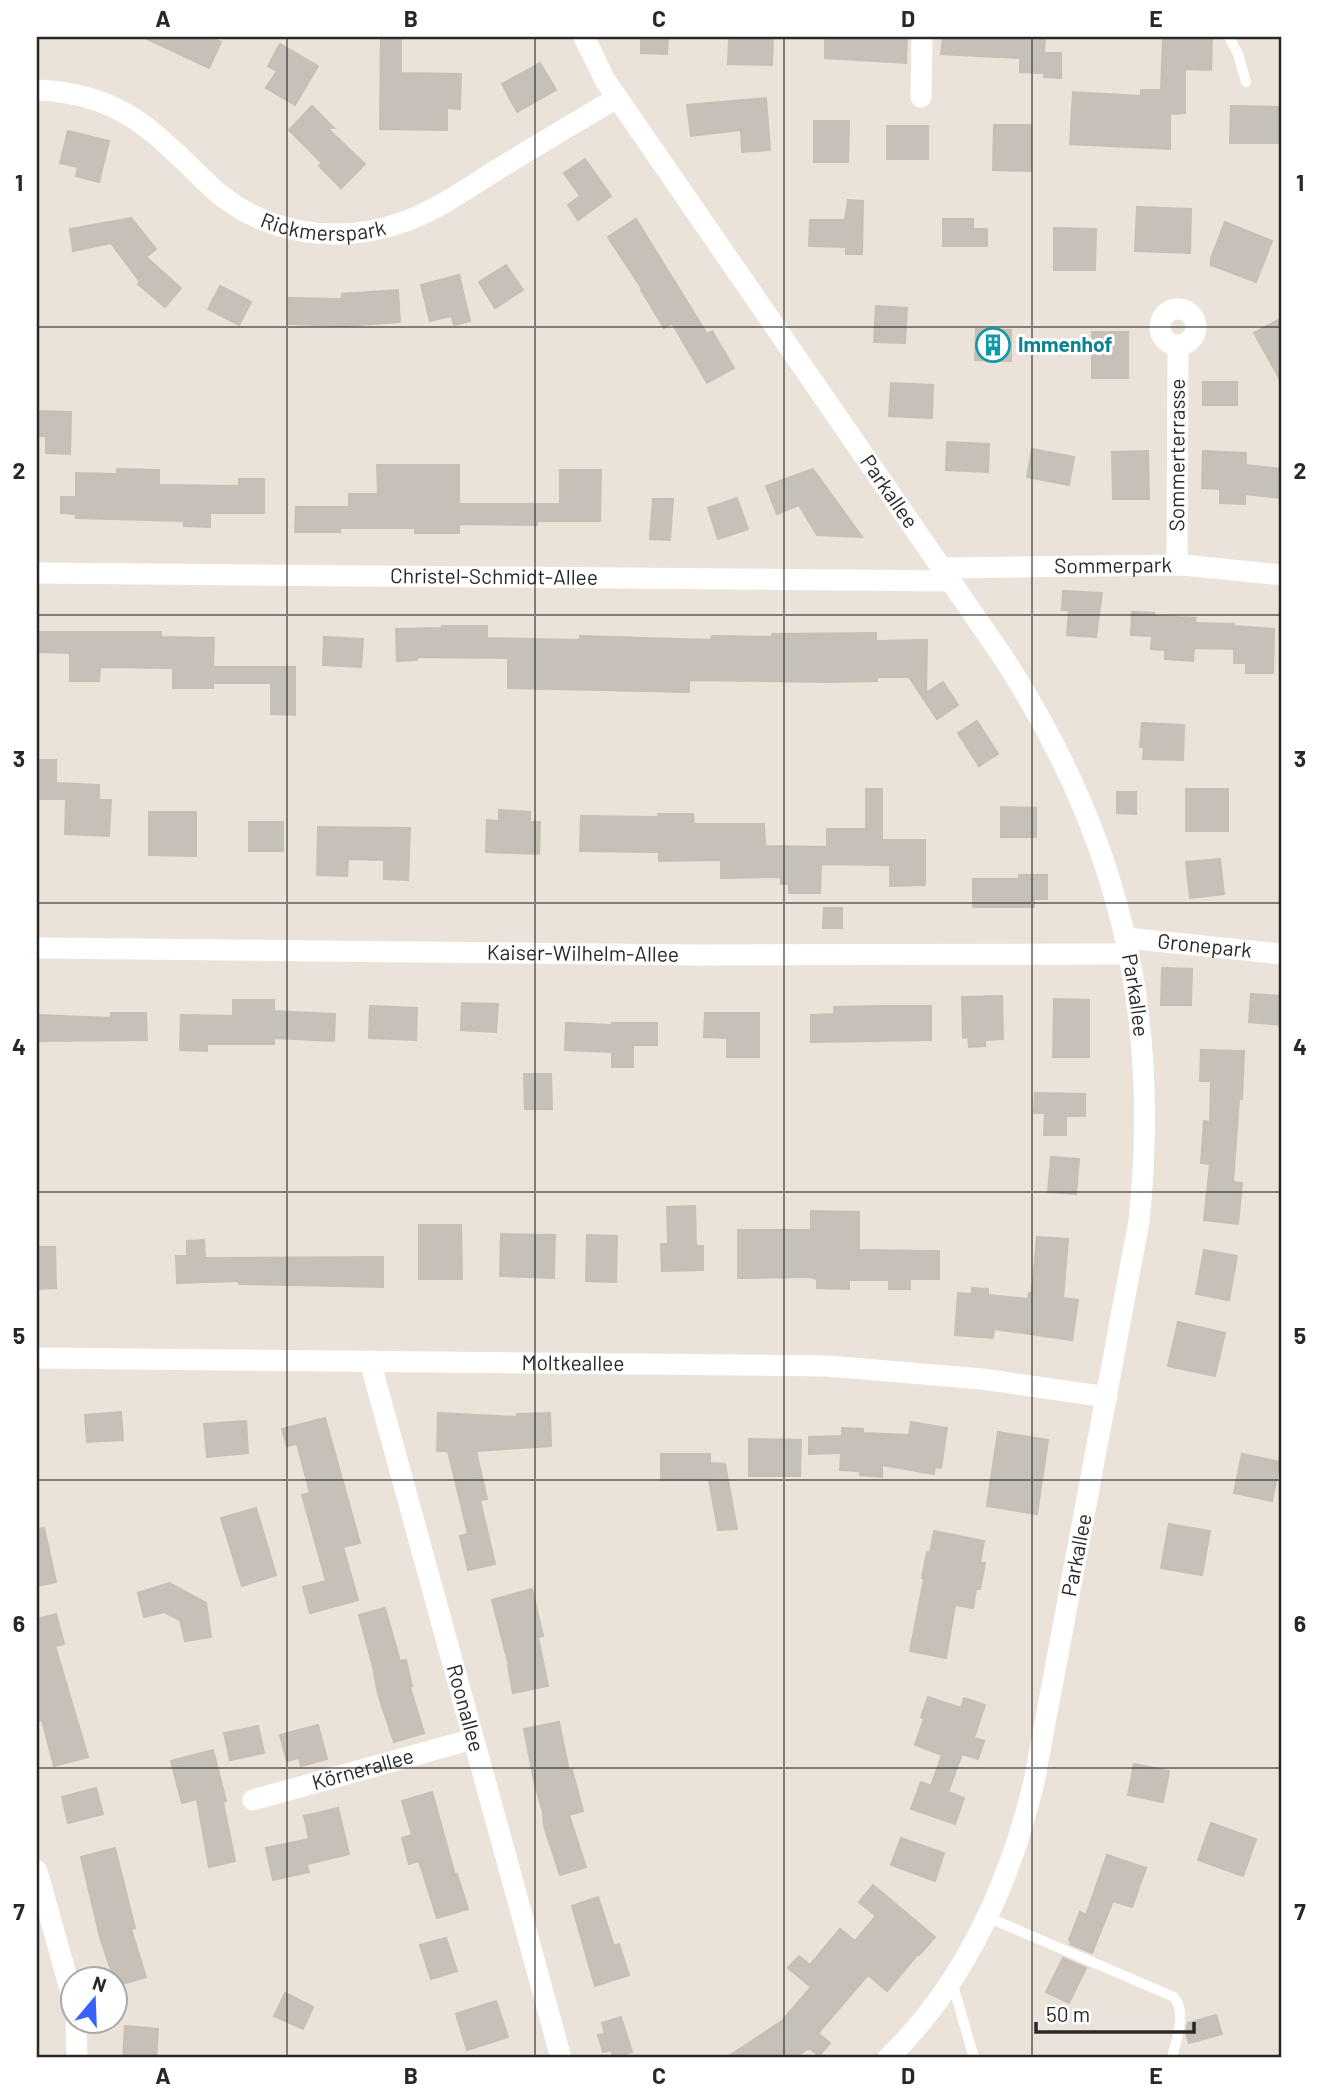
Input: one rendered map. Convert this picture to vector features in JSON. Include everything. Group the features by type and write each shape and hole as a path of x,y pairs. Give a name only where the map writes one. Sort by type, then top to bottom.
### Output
{"street":[{"name":"Parkallee","path":"584,37 594,61 617,97 1028,696 1068,771 1100,848 1128,946 1143,1053 1144,1157 1139,1221 1034,1782 1015,1850 987,1917 924,2019 889,2058"},
{"path":"921,97 922,37"},
{"name":"Rickmerspark","path":"37,90 92,98 124,111 153,131 214,190 246,213 284,228 327,234 377,229 424,213 617,97"},
{"name":"Sommerterrasse","path":"1177,565 1178,346"},
{"name":"Sommerpark","path":"946,575 1177,565 1282,575"},
{"name":"Christel-Schmidt-Allee","path":"37,573 946,575"},
{"name":"Kaiser-Wilhelm-Allee","path":"37,948 699,955 1128,946"},
{"name":"Gronepark","path":"1128,946 1282,954"},
{"name":"Moltkeallee","path":"37,1358 828,1367 982,1379 1107,1397"},
{"name":"Roonallee","path":"370,1361 561,2058"},
{"name":"Körnerallee","path":"253,1800 473,1739"},
{"path":"37,1871 64,1966"},
{"path":"76,2036 76,2058"}],"lane":[{"path":"1229,37 1238,54 1246,82"},
{"path":"987,1917 1174,1997 1180,2005 1180,2020 1172,2058"},
{"path":"951,1979 974,2058"}],"building":[{"path":"143,37 209,37 221,42 209,68"},
{"path":"381,37 401,37 401,73 461,74 460,109 447,108 447,130 380,129"},
{"path":"641,37 668,37 667,54 641,53"},
{"path":"729,37 773,37 772,65 728,64"},
{"path":"825,37 907,37 906,63 825,58"},
{"path":"943,37 1045,37 1044,53 1061,53 1061,78 1044,77 1044,73 1020,72 1020,58 941,54"},
{"path":"1163,37 1212,37 1211,70 1185,69 1185,113 1170,114 1170,149 1070,144 1073,92 1141,96 1141,90 1161,90"},
{"path":"280,44 318,66 295,105 266,88 277,71 268,66"},
{"path":"540,63 556,90 517,112 502,84"},
{"path":"766,98 770,150 742,152 741,130 691,136 687,105"},
{"path":"312,106 334,128 327,128 365,164 341,188 319,166 322,163 289,130"},
{"path":"1231,106 1282,107 1282,143 1230,143"},
{"path":"814,121 849,121 848,162 814,162"},
{"path":"994,125 1031,125 1031,171 993,170"},
{"path":"887,126 928,126 928,159 887,159"},
{"path":"68,131 109,141 99,182 76,176 78,167 60,163"},
{"path":"585,159 611,196 578,220 568,205 580,196 564,173"},
{"path":"848,200 863,201 862,254 846,254 846,247 809,246 810,220 845,220"},
{"path":"1137,207 1191,209 1190,253 1135,251"},
{"path":"131,218 156,249 146,257 181,288 165,307 138,284 140,282 111,243 73,251 70,229"},
{"path":"636,219 707,334 712,331 734,368 707,383 672,323 664,328 608,237"},
{"path":"943,219 973,219 973,229 987,229 987,246 943,246"},
{"path":"1225,222 1272,241 1256,282 1211,265 1211,258"},
{"path":"1054,228 1096,229 1095,270 1054,270"},
{"path":"506,265 523,290 495,308 479,282"},
{"path":"459,275 470,321 454,325 451,316 430,321 421,285"},
{"path":"220,286 251,302 239,325 208,309"},
{"path":"398,290 400,322 344,326 289,324 289,298 342,299 342,294"},
{"path":"876,306 907,308 905,343 874,342"},
{"path":"1282,318 1282,383 1254,333"},
{"name":"Immenhof","path":"976,329 1011,330 1011,361 975,360"},
{"path":"1092,332 1128,332 1128,378 1092,378"},
{"path":"1203,382 1237,382 1237,405 1203,405"},
{"path":"891,383 933,385 932,418 889,416"},
{"path":"37,411 71,412 70,454 46,453 46,436 37,436"},
{"path":"947,442 989,444 988,472 946,470"},
{"path":"1032,449 1074,457 1069,485 1027,477"},
{"path":"1148,451 1149,499 1113,499 1112,452"},
{"path":"1203,451 1246,453 1246,465 1282,469 1282,498 1245,494 1245,504 1220,503 1220,489 1202,488"},
{"path":"377,465 459,465 459,504 560,504 560,470 601,470 600,521 537,521 537,525 459,524 459,533 415,533 415,528 340,528 340,532 295,532 296,507 349,507 349,494 378,494"},
{"path":"117,469 159,470 159,485 239,486 239,479 264,479 264,513 210,513 210,527 184,526 184,521 76,518 76,514 61,513 61,497 76,497 76,473 117,474"},
{"path":"813,469 862,537 817,535 799,505 777,514 766,486"},
{"path":"737,498 748,529 718,539 708,508"},
{"path":"653,499 673,499 670,540 650,539"},
{"path":"1063,591 1102,593 1096,637 1067,635 1069,610 1062,610"},
{"path":"1132,612 1196,618 1195,623 1274,629 1273,673 1246,673 1246,663 1234,663 1234,649 1194,648 1193,661 1165,659 1165,650 1151,649 1152,636 1131,635"},
{"path":"487,626 487,638 580,640 580,636 711,640 712,636 876,633 876,641 927,640 926,693 943,682 958,705 937,719 909,677 828,682 689,680 689,692 508,688 508,658 417,657 417,660 397,661 396,629"},
{"path":"37,632 161,632 161,637 214,638 213,667 295,667 295,715 271,714 271,683 213,683 213,688 173,688 173,668 100,667 99,681 70,681 70,653 37,652"},
{"path":"324,637 363,639 361,667 323,665"},
{"path":"977,721 998,754 979,766 958,733"},
{"path":"1142,723 1184,725 1183,760 1143,759 1144,747 1140,747"},
{"path":"37,760 56,760 56,783 99,785 99,800 111,800 109,836 65,834 66,799 37,799"},
{"path":"866,789 882,789 882,840 925,840 925,885 890,886 890,865 821,864 820,893 789,893 789,884 781,884 781,877 721,878 721,860 659,861 659,852 580,851 581,816 659,817 658,814 693,814 694,824 764,824 765,846 827,847 827,829 866,829"},
{"path":"1186,789 1228,789 1228,831 1186,831"},
{"path":"1117,792 1136,792 1136,814 1117,813"},
{"path":"1001,807 1036,808 1036,837 1001,837"},
{"path":"499,810 530,812 530,822 540,822 539,854 486,852 487,820 499,821"},
{"path":"149,812 196,812 196,856 149,855"},
{"path":"249,822 283,822 283,851 249,851"},
{"path":"318,827 410,828 408,880 384,879 384,860 348,859 347,876 317,875"},
{"path":"1220,859 1224,894 1190,898 1186,862"},
{"path":"1019,875 1047,875 1047,899 1034,899 1034,907 973,907 973,879 1019,879"},
{"path":"824,908 842,908 842,928 823,928"},
{"path":"1162,968 1192,969 1191,1005 1161,1005"},
{"path":"1251,994 1282,996 1282,1025 1249,1022"},
{"path":"1002,996 1003,1039 985,1040 985,1046 969,1047 968,1037 963,1038 962,997"},
{"path":"1054,999 1089,1000 1089,1057 1053,1057"},
{"path":"233,1000 274,1000 274,1011 335,1014 334,1041 274,1038 274,1044 207,1044 207,1051 180,1050 181,1015 233,1016"},
{"path":"462,1003 498,1004 496,1032 461,1030"},
{"path":"370,1006 417,1008 416,1040 369,1038"},
{"path":"931,1006 931,1040 811,1042 811,1015 834,1014 834,1007"},
{"path":"111,1013 146,1013 147,1040 37,1041 37,1015 111,1018"},
{"path":"705,1013 759,1013 759,1057 727,1057 727,1038 704,1037"},
{"path":"566,1023 657,1023 657,1045 633,1045 633,1067 612,1067 612,1052 565,1050"},
{"path":"1201,1050 1244,1051 1233,1182 1242,1183 1238,1224 1204,1220 1210,1164 1201,1163 1204,1121 1210,1122 1211,1081 1200,1081"},
{"path":"524,1074 551,1074 552,1109 525,1109"},
{"path":"1035,1093 1085,1094 1085,1116 1066,1116 1066,1135 1044,1135 1045,1113 1034,1113"},
{"path":"1051,1157 1079,1159 1076,1194 1048,1192"},
{"path":"695,1206 696,1246 703,1246 703,1270 662,1271 661,1244 668,1244 667,1207"},
{"path":"811,1211 859,1212 859,1250 939,1251 939,1279 910,1279 910,1289 889,1289 889,1280 849,1280 849,1289 817,1288 817,1279 810,1277 738,1278 738,1230 811,1230"},
{"path":"419,1225 461,1225 462,1279 419,1279"},
{"path":"501,1234 555,1235 554,1278 500,1276"},
{"path":"587,1235 617,1236 616,1282 586,1281"},
{"path":"1037,1237 1068,1239 1063,1298 1078,1300 1072,1340 994,1329 993,1338 955,1335 958,1293 972,1294 972,1288 988,1289 988,1295 1028,1299 1029,1293 1032,1293"},
{"path":"204,1240 205,1258 383,1257 383,1287 239,1284 239,1281 177,1283 176,1256 187,1256 187,1241"},
{"path":"37,1247 55,1247 56,1288 37,1289"},
{"path":"1204,1250 1237,1256 1229,1300 1196,1294"},
{"path":"1178,1322 1225,1333 1215,1376 1168,1366"},
{"path":"121,1412 123,1440 87,1442 85,1415"},
{"path":"438,1413 517,1417 517,1414 550,1413 551,1446 476,1451 487,1499 480,1500 495,1564 468,1570 460,1536 468,1534 448,1451 437,1451"},
{"path":"325,1418 360,1543 343,1547 358,1600 310,1613 303,1587 326,1581 302,1495 310,1493 297,1444 287,1446 282,1429"},
{"path":"246,1421 248,1453 207,1457 204,1424"},
{"path":"911,1422 947,1428 941,1468 935,1467 934,1474 882,1465 882,1477 860,1475 860,1471 840,1470 841,1453 809,1454 809,1437 842,1436 842,1428 863,1429 863,1433 909,1435"},
{"path":"998,1432 1048,1440 1037,1514 987,1506"},
{"path":"749,1439 801,1440 800,1476 749,1476"},
{"path":"661,1454 710,1454 710,1463 725,1464 737,1529 718,1530 709,1480 661,1480"},
{"path":"1242,1454 1280,1462 1272,1501 1234,1493"},
{"path":"256,1508 276,1575 242,1586 221,1518"},
{"path":"1169,1524 1210,1531 1202,1575 1161,1568"},
{"path":"44,1528 56,1582 37,1586 37,1529"},
{"path":"934,1531 984,1541 980,1563 985,1563 980,1589 976,1589 973,1608 955,1605 946,1658 910,1651 927,1552 930,1553"},
{"path":"169,1583 206,1603 211,1637 185,1641 180,1620 164,1612 144,1617 138,1593"},
{"path":"532,1589 543,1636 538,1637 548,1686 513,1693 492,1600"},
{"path":"385,1608 400,1661 406,1660 412,1686 410,1687 424,1733 394,1742 378,1694 359,1615"},
{"path":"56,1614 64,1644 55,1646 88,1757 54,1766 42,1720 37,1721 37,1619"},
{"path":"928,1697 961,1708 964,1698 985,1705 974,1738 984,1741 978,1759 962,1754 948,1792 964,1798 955,1824 911,1809 921,1782 931,1786 942,1755 915,1745"},
{"path":"559,1722 569,1771 572,1770 583,1811 569,1815 586,1867 560,1875 544,1826 524,1729"},
{"path":"318,1725 327,1759 301,1766 299,1758 287,1761 280,1735"},
{"path":"258,1726 264,1753 230,1760 224,1733"},
{"path":"213,1750 226,1801 223,1802 235,1861 209,1867 197,1799 182,1803 171,1761"},
{"path":"1134,1764 1169,1771 1163,1802 1128,1795"},
{"path":"96,1788 103,1814 68,1823 62,1797"},
{"path":"432,1792 455,1875 457,1874 468,1909 437,1918 419,1861 409,1864 402,1838 412,1835 402,1801"},
{"path":"338,1808 349,1854 307,1864 309,1872 273,1880 266,1848 309,1839 304,1816"},
{"path":"1211,1823 1256,1839 1243,1876 1198,1860"},
{"path":"901,1838 944,1853 935,1881 891,1865"},
{"path":"115,1848 135,1928 131,1929 146,1977 130,1982 130,1966 110,1966 81,1857"},
{"path":"1107,1855 1146,1868 1132,1907 1113,1901 1092,1953 1070,1944 1069,1940 1080,1912 1086,1915"},
{"path":"873,1885 935,1937 887,1991 868,1975 818,2033 830,2043 819,2056 809,2048 794,2058 726,2058 782,2021 811,1987 788,1968 799,1956 810,1965 840,1929 855,1941 876,1916 859,1902"},
{"path":"598,1897 614,1946 619,1944 629,1975 595,1986 572,1906"},
{"path":"446,1938 457,1971 431,1979 420,1945"},
{"path":"1063,1958 1086,1968 1069,2003 1046,1992"},
{"path":"285,1993 313,2007 303,2029 274,2016"},
{"path":"496,2001 508,2037 467,2050 456,2014"},
{"path":"1216,2015 1222,2034 1189,2043 1186,2033 1188,2023"},
{"path":"621,2017 632,2052 613,2057 611,2050 603,2052 598,2035 605,2034 602,2023"},
{"path":"130,2026 158,2029 156,2058 123,2058 124,2036 130,2036"}],"place":[{"name":"Immenhof","path":"993,345"}]}
